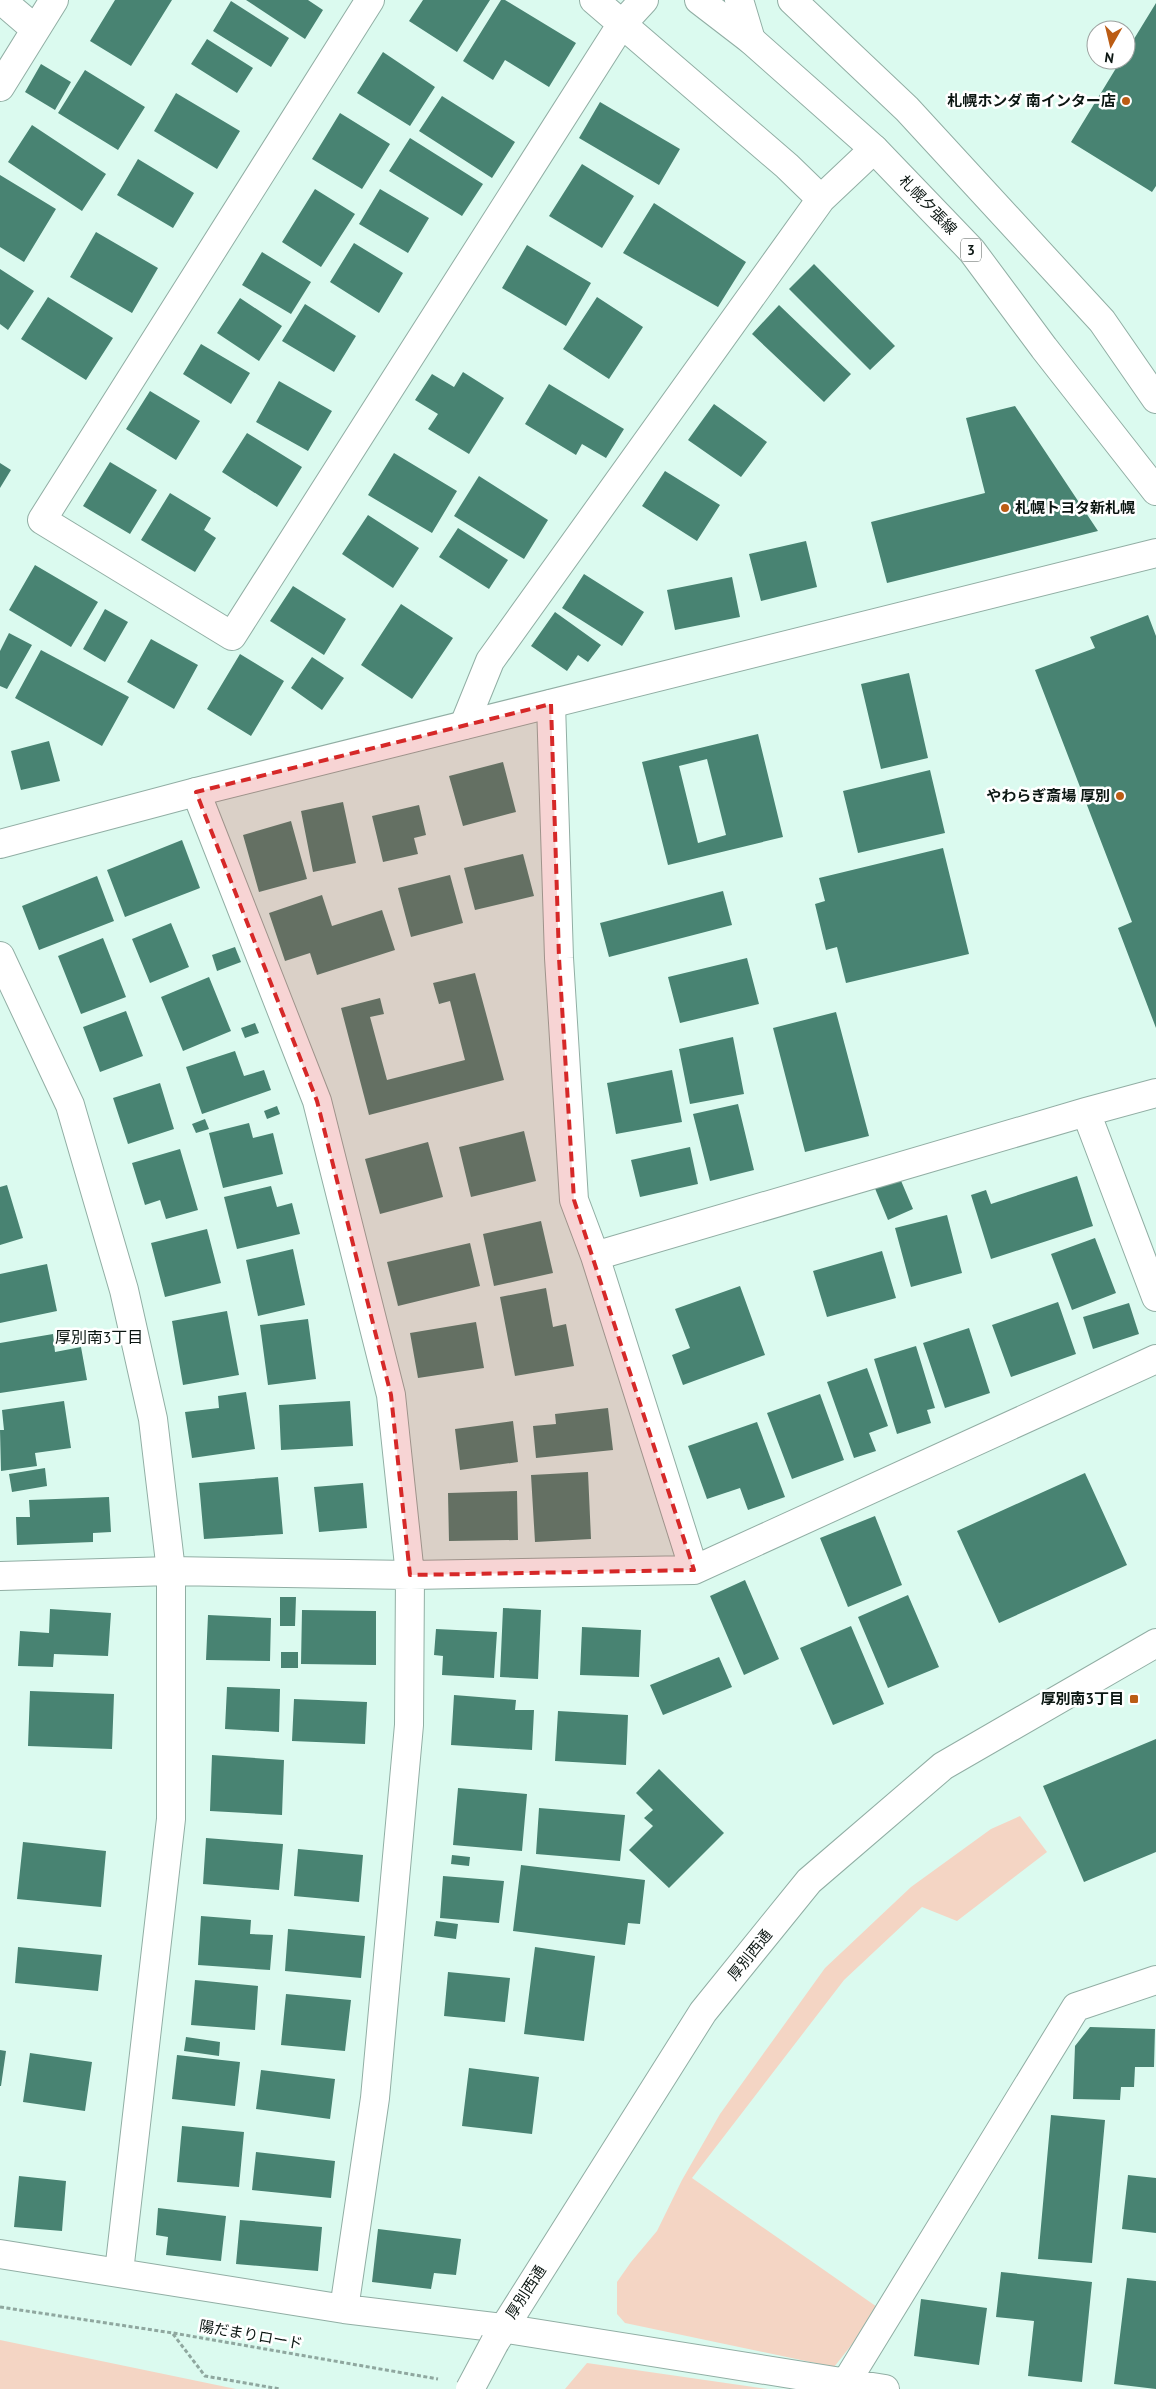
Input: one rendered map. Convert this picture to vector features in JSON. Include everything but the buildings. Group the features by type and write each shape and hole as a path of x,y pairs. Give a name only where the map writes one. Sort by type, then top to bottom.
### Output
{"main road":[{"path":"1,0 35,29"},
{"path":"0,87 54,0"},
{"path":"370,0 42,520 232,636 621,25 644,0"},
{"path":"594,0 788,166 821,199"},
{"name":"札幌夕張線","path":"699,0 751,40 874,150 972,251 1044,348 1156,491"},
{"path":"739,0 751,40"},
{"path":"792,0 907,109 1102,321 1156,399"},
{"path":"464,725 490,661 821,199 874,150"},
{"path":"0,844 196,792 1156,553"},
{"path":"551,704 559,958 574,1200 595,1256 694,1570"},
{"path":"196,792 317,1100 390,1394 410,1575 409,1726 375,2098 344,2309"},
{"path":"0,956 70,1105 124,1290 153,1419 171,1571 171,1819 118,2272"},
{"path":"595,1256 1156,1093"},
{"path":"1086,1112 1156,1297"},
{"path":"0,1576 171,1571 410,1575 694,1570 1156,1359"},
{"name":"厚別西通","path":"470,2389 499,2335 704,2012 809,1881 942,1766 1156,1643"},
{"path":"845,2384 1076,2007 1156,1980"},
{"path":"0,2254 499,2335 886,2389"}],"path":[{"name":"陽だまりロード","path":"0,2307 173,2333 439,2379"},
{"path":"173,2333 205,2376 280,2389"}],"highlighted area":[{"path":"551,704 559,958 574,1200 694,1570 410,1575 391,1395 317,1101 196,792"}],"shaded area":[{"path":"1020,1816 1047,1852 957,1921 922,1907 844,1980 692,2178 880,2309 834,2367 625,2323 617,2314 617,2282 657,2231 682,2180 720,2114 825,1968 911,1887 991,1829"},
{"path":"0,2340 236,2389 0,2389"},
{"path":"587,2363 768,2389 565,2389"}],"place":[{"name":"札幌ホンダ 南インター店","path":"1126,101"},
{"name":"札幌トヨタ新札幌","path":"1005,508"},
{"name":"やわらぎ斎場 厚別","path":"1120,796"},
{"name":"厚別南3丁目","path":"1134,1699"}],"district":[{"name":"厚別南3丁目","path":"99,1337"}]}
